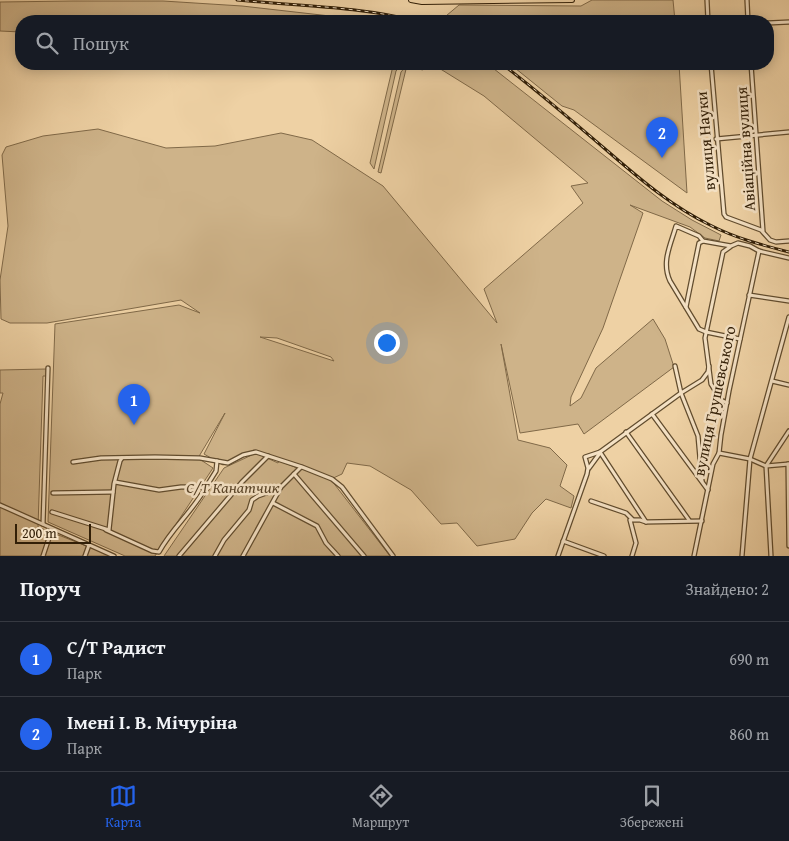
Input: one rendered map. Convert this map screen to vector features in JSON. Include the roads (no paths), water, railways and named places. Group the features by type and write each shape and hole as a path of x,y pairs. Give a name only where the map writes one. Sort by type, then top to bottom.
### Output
{"main road":[{"path":"411,0 572,0"}],"street":[{"path":"707,0 708,15"},
{"path":"747,0 748,15"},
{"path":"774,23 789,22"},
{"name":"вулиця Науки","path":"711,70 716,139 725,216 763,232"},
{"name":"Авіаційна вулиця","path":"751,70 763,232"},
{"path":"716,139 789,132"},
{"path":"731,246 703,241 699,236 676,226 668,251 667,274 699,329 740,338"},
{"path":"763,232 770,240 776,242 789,241"},
{"path":"686,307 700,243 703,241"},
{"path":"727,403 720,400 711,384 705,348 706,332 723,252 738,243 750,246 759,252 769,252 789,258"},
{"name":"вулиця Грушевського","path":"694,556 713,464 719,453 720,435 759,252"},
{"path":"749,295 789,301"},
{"path":"742,556 750,459 789,317"},
{"path":"675,366 681,393 698,436 702,480"},
{"path":"558,556 588,468 600,452 702,380 708,372 709,366"},
{"path":"43,524 48,368"},
{"path":"702,380 708,381 711,384"},
{"path":"772,381 789,385"},
{"path":"652,414 708,490"},
{"path":"772,556 766,466 789,431"},
{"path":"626,432 689,520"},
{"path":"73,462 101,458 198,458 228,463 251,452 268,456 332,479 342,487 394,556"},
{"path":"588,468 585,457 600,452"},
{"path":"600,452 646,522"},
{"path":"719,453 750,459 766,466 789,464 789,546"},
{"path":"179,556 242,482 268,456"},
{"path":"106,530 110,526 113,492 122,458"},
{"path":"52,512 106,530 152,551 159,552 168,535 182,522 217,470 217,462"},
{"path":"243,556 281,487 294,474 304,468"},
{"path":"294,474 364,556"},
{"path":"115,482 159,490 181,487 206,487"},
{"path":"215,556 224,540 249,510 252,500 281,487"},
{"path":"53,493 113,492"},
{"path":"591,501 626,513 632,520 646,522 702,521"},
{"path":"274,502 317,526 326,543 338,556"},
{"path":"0,505 113,556"},
{"path":"632,520 630,523 636,544 632,556"},
{"path":"43,556 52,529"},
{"path":"563,541 604,556"},
{"path":"84,556 88,545"}],"railway":[{"path":"237,0 349,9 388,15"},
{"path":"510,70 646,183 683,210 729,234 789,252"}],"place":[{"name":"Імені І. В. Мічуріна","path":"662,158"},
{"name":"С/Т Радист","path":"134,425"}],"park label":[{"name":"С/Т Канатчик","path":"233,487"}]}
